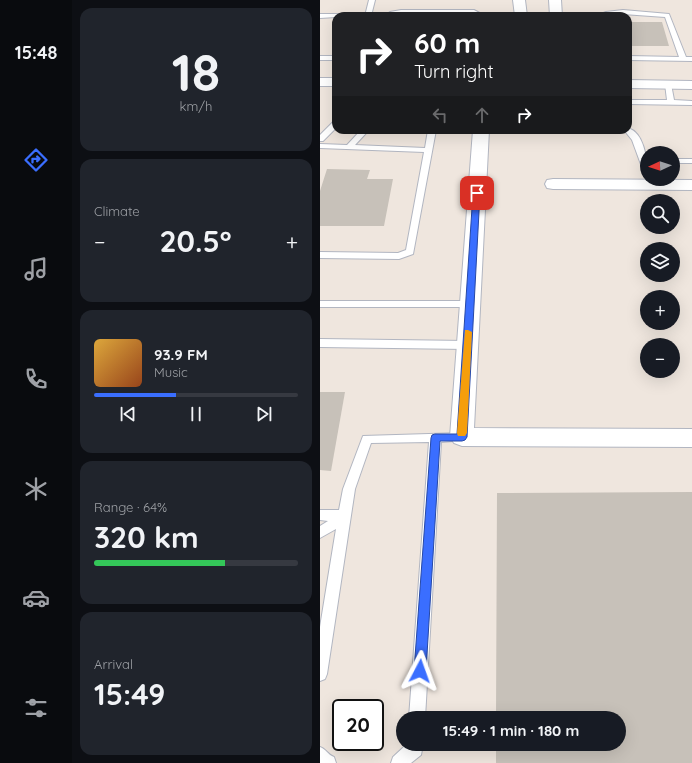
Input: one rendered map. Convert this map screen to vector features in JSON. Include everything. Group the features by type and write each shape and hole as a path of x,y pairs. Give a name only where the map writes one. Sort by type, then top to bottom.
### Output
{"street":[{"path":"519,0 520,12"},
{"path":"555,0 556,12"},
{"path":"320,82 332,82"},
{"path":"632,84 692,85"},
{"path":"481,134 462,437 692,438"},
{"path":"553,184 640,179"},
{"path":"680,183 692,185"}],"lane":[{"path":"369,12 372,0"},
{"path":"401,12 474,12"},
{"path":"632,14 667,15 683,59"},
{"path":"320,16 332,16"},
{"path":"320,58 332,58"},
{"path":"632,58 692,60"},
{"path":"668,84 671,102"},
{"path":"632,102 692,103"},
{"path":"320,139 332,128"},
{"path":"348,148 361,134"},
{"path":"320,255 399,256 410,252 431,134"},
{"path":"632,134 636,139 640,149"},
{"path":"320,146 429,150"},
{"path":"680,161 692,161"},
{"path":"320,304 470,304"},
{"path":"320,343 467,345"},
{"path":"320,674 349,490 367,438 462,437"},
{"path":"417,711 435,438"},
{"path":"320,515 344,516"},
{"path":"320,533 344,516"},
{"path":"399,763 413,751"},
{"path":"320,755 325,762 328,763"}],"building":[{"path":"632,22 662,22 669,46 632,46"},
{"path":"327,169 370,170 367,179 393,179 384,226 320,226 320,191"},
{"path":"320,392 345,392 331,471 320,470"},
{"path":"692,492 692,763 496,763 496,751 626,751 626,711 496,711 497,493"}],"slow traffic":[{"path":"462,433 468,332"}],"route":[{"path":"420,671 435,438 462,437 477,193"}]}
